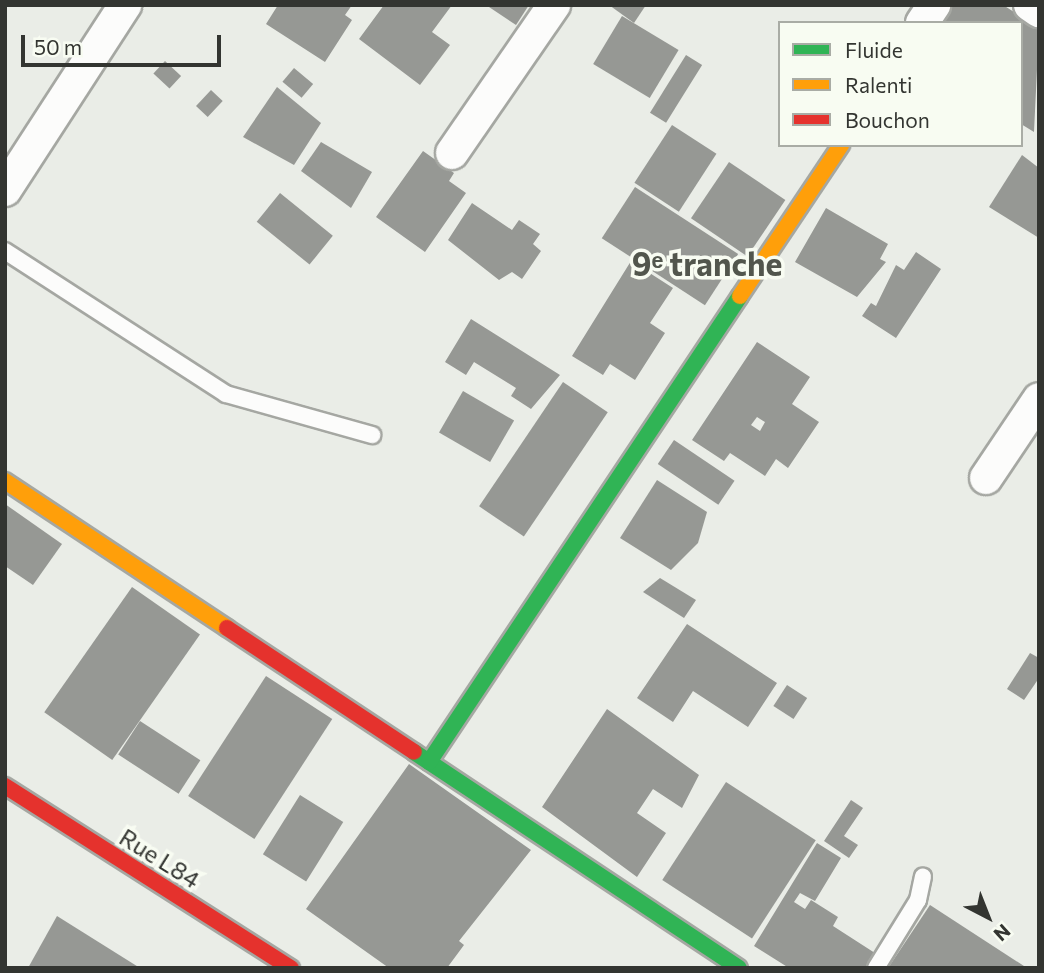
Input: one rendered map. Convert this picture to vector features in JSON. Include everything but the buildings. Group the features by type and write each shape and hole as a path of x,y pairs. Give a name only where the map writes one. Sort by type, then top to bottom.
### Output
{"street":[{"path":"5,190 125,5"},
{"path":"452,153 554,5"},
{"path":"923,21 934,5"},
{"path":"1030,5 1039,11"},
{"path":"429,762 840,147"},
{"path":"986,478 1039,399"},
{"path":"5,481 740,968"},
{"name":"Rue L84","path":"5,786 291,968"}],"lane":[{"path":"5,251 226,394 372,435"},
{"path":"876,968 918,900 923,877"}],"traffic: fast":[{"path":"429,762 740,296"},
{"path":"414,752 739,968"}],"traffic: slow":[{"path":"740,296 840,147"},
{"path":"5,481 227,628"}],"traffic: jam":[{"path":"227,628 414,752"},
{"path":"5,786 291,968"}],"district":[{"name":"9ᵉ tranche","path":"707,263"}]}
